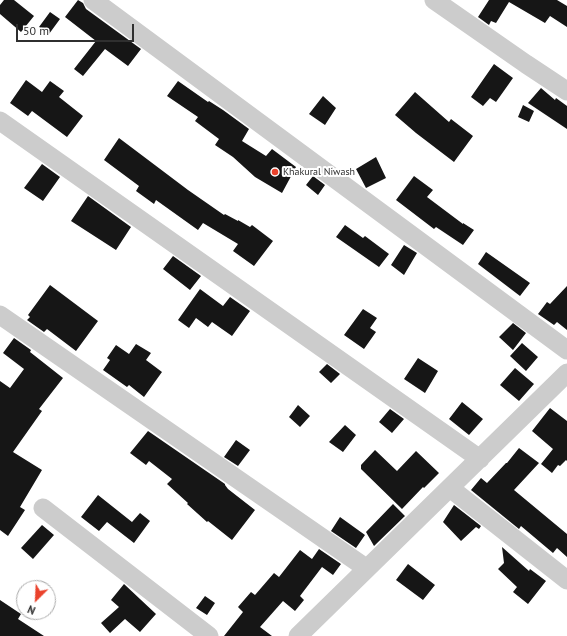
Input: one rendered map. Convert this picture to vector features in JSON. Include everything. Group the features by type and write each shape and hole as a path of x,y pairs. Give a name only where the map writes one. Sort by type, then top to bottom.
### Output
{"street":[{"path":"93,0 567,350"},
{"path":"434,0 567,91"},
{"path":"0,121 480,458"},
{"path":"0,315 366,568"},
{"path":"298,636 567,373"},
{"path":"450,488 567,580"},
{"path":"43,508 209,636"}],"building":[{"path":"4,0 14,0 34,16 21,32 0,14 0,5"},
{"path":"78,0 83,3 86,9 141,49 128,66 105,49 83,76 74,69 96,41 65,17"},
{"path":"489,0 557,0 567,6 567,27 550,16 545,23 509,2 496,23 491,21 489,25 478,17"},
{"path":"50,12 60,19 49,34 39,27"},
{"path":"494,64 513,78 496,102 490,98 483,106 471,97"},
{"path":"26,80 42,92 50,81 64,91 59,97 83,116 67,137 32,111 28,116 10,103"},
{"path":"178,81 249,129 242,141 266,156 272,149 296,167 282,193 255,177 233,157 215,145 219,139 195,121 198,117 167,96"},
{"path":"541,88 555,100 556,98 567,106 567,129 528,103"},
{"path":"415,92 449,122 451,119 473,136 454,162 395,115"},
{"path":"323,96 336,108 325,125 309,114"},
{"path":"523,105 534,111 529,122 518,117"},
{"path":"119,138 224,215 225,214 238,220 250,227 252,225 273,241 254,266 233,251 238,244 203,223 198,230 156,200 154,204 136,191 139,186 104,160"},
{"path":"376,157 386,178 366,188 356,169"},
{"path":"42,164 60,177 43,201 24,188"},
{"path":"313,176 325,185 318,195 306,185"},
{"path":"414,176 433,190 427,197 463,224 474,230 463,245 436,227 434,229 396,200"},
{"path":"88,196 131,227 116,250 71,221"},
{"path":"345,225 363,238 365,236 389,254 379,267 336,237"},
{"path":"404,245 417,253 404,275 391,265"},
{"path":"486,252 530,283 520,296 478,264"},
{"path":"173,256 201,276 190,290 163,269"},
{"path":"50,285 98,321 76,351 47,329 44,332 27,320 30,317 28,315"},
{"path":"567,286 567,330 557,322 554,325 538,314 547,302 550,304"},
{"path":"200,289 223,306 230,297 250,311 232,336 212,322 208,327 196,318 189,328 178,320"},
{"path":"363,309 377,318 370,328 376,332 364,349 344,335"},
{"path":"513,323 526,333 513,350 499,337"},
{"path":"14,338 31,350 30,352 63,378 39,409 42,411 13,452 42,470 20,507 25,510 8,536 0,530 0,381 10,388 24,369 3,353"},
{"path":"522,343 538,357 526,371 510,356"},
{"path":"136,344 151,353 146,360 162,372 144,397 129,385 127,387 103,370 110,360 107,358 116,345 129,354"},
{"path":"418,358 438,371 425,393 404,379"},
{"path":"327,364 340,374 331,383 319,372"},
{"path":"515,368 534,384 519,401 500,385"},
{"path":"462,402 483,419 469,435 449,419"},
{"path":"298,405 310,416 300,427 289,417"},
{"path":"550,408 567,421 567,461 566,460 560,466 558,465 552,473 541,464 553,449 532,431"},
{"path":"390,409 404,419 392,433 379,422"},
{"path":"345,425 356,435 343,452 329,442"},
{"path":"148,431 225,484 228,489 255,510 232,540 208,521 207,522 167,484 172,479 149,461 146,465 130,453"},
{"path":"236,440 250,450 238,466 224,457"},
{"path":"519,448 539,463 514,490 567,534 567,557 557,548 553,553 521,526 519,529 471,490 481,478 487,483 507,463"},
{"path":"375,450 397,471 416,451 439,473 402,509 361,469 361,465"},
{"path":"98,495 132,522 140,513 150,521 134,543 107,522 99,531 81,517"},
{"path":"393,504 405,516 374,546 366,532"},
{"path":"454,505 481,526 479,529 476,527 461,541 443,522"},
{"path":"340,517 365,535 356,548 331,531"},
{"path":"42,525 54,535 33,559 21,548"},
{"path":"502,547 529,571 530,569 546,581 528,604 513,592 517,587 498,569 504,563"},
{"path":"319,549 341,564 333,575 322,567 300,596 304,600 295,611 283,601 260,627 272,636 224,636 243,612 238,607 251,592 255,595 274,573 279,577 300,550 312,559"},
{"path":"408,564 435,585 423,600 396,580"},
{"path":"124,584 156,614 140,632 125,619 110,633 101,623 119,607 111,600"},
{"path":"205,596 215,603 207,615 196,608"},
{"path":"0,600 16,611 16,620 20,620 44,636 0,636"}],"place":[{"name":"Khakural Niwash","path":"275,172"}]}
